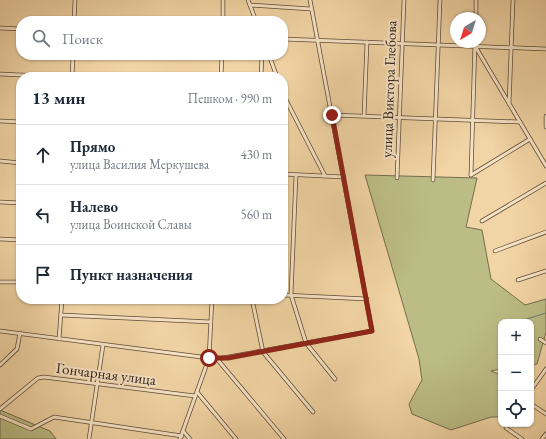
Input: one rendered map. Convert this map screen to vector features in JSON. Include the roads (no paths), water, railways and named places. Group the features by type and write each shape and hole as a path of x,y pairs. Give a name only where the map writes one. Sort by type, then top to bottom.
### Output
{"street":[{"path":"74,16 75,0"},
{"path":"223,0 223,16"},
{"path":"248,0 254,16"},
{"path":"0,331 217,359 263,352 372,331 310,0"},
{"name":"улица Виктора Глебова","path":"397,178 404,0"},
{"path":"433,180 440,0"},
{"path":"476,0 476,12"},
{"path":"509,105 514,0"},
{"path":"250,5 311,9"},
{"path":"0,28 16,29"},
{"path":"288,39 450,45"},
{"name":"улица Виктора Глебова","path":"364,116 367,42"},
{"path":"486,45 546,49"},
{"path":"475,48 471,174 530,139"},
{"path":"477,48 509,105 546,166"},
{"path":"72,72 73,60"},
{"path":"221,72 222,60"},
{"path":"261,72 262,60"},
{"path":"271,60 275,72"},
{"path":"0,74 16,75"},
{"path":"288,104 325,176"},
{"path":"332,115 520,122"},
{"path":"546,116 546,127"},
{"path":"0,121 16,122"},
{"path":"0,162 16,163"},
{"path":"288,174 344,177"},
{"path":"296,175 291,295 306,343 335,379"},
{"path":"482,221 546,183"},
{"path":"0,202 16,203"},
{"path":"495,251 546,232"},
{"path":"0,240 16,240"},
{"path":"518,280 546,270"},
{"path":"0,282 16,282"},
{"path":"288,295 367,299"},
{"path":"59,339 62,304"},
{"path":"0,416 31,429 54,418 92,422 181,437 209,358 212,304"},
{"path":"253,304 263,352 313,412"},
{"path":"61,315 211,322"},
{"path":"0,365 17,349 20,333"},
{"path":"540,339 546,343"},
{"path":"89,439 103,345"},
{"path":"217,359 284,439"},
{"path":"534,386 546,369"},
{"name":"Гончарная улица","path":"0,409 38,378 44,377 195,396"},
{"path":"197,392 236,439"},
{"path":"534,406 546,414"},
{"path":"506,428 522,439"},
{"path":"183,431 190,439"},
{"path":"542,439 546,434"}],"waterway":[{"path":"527,319 546,313"}]}
